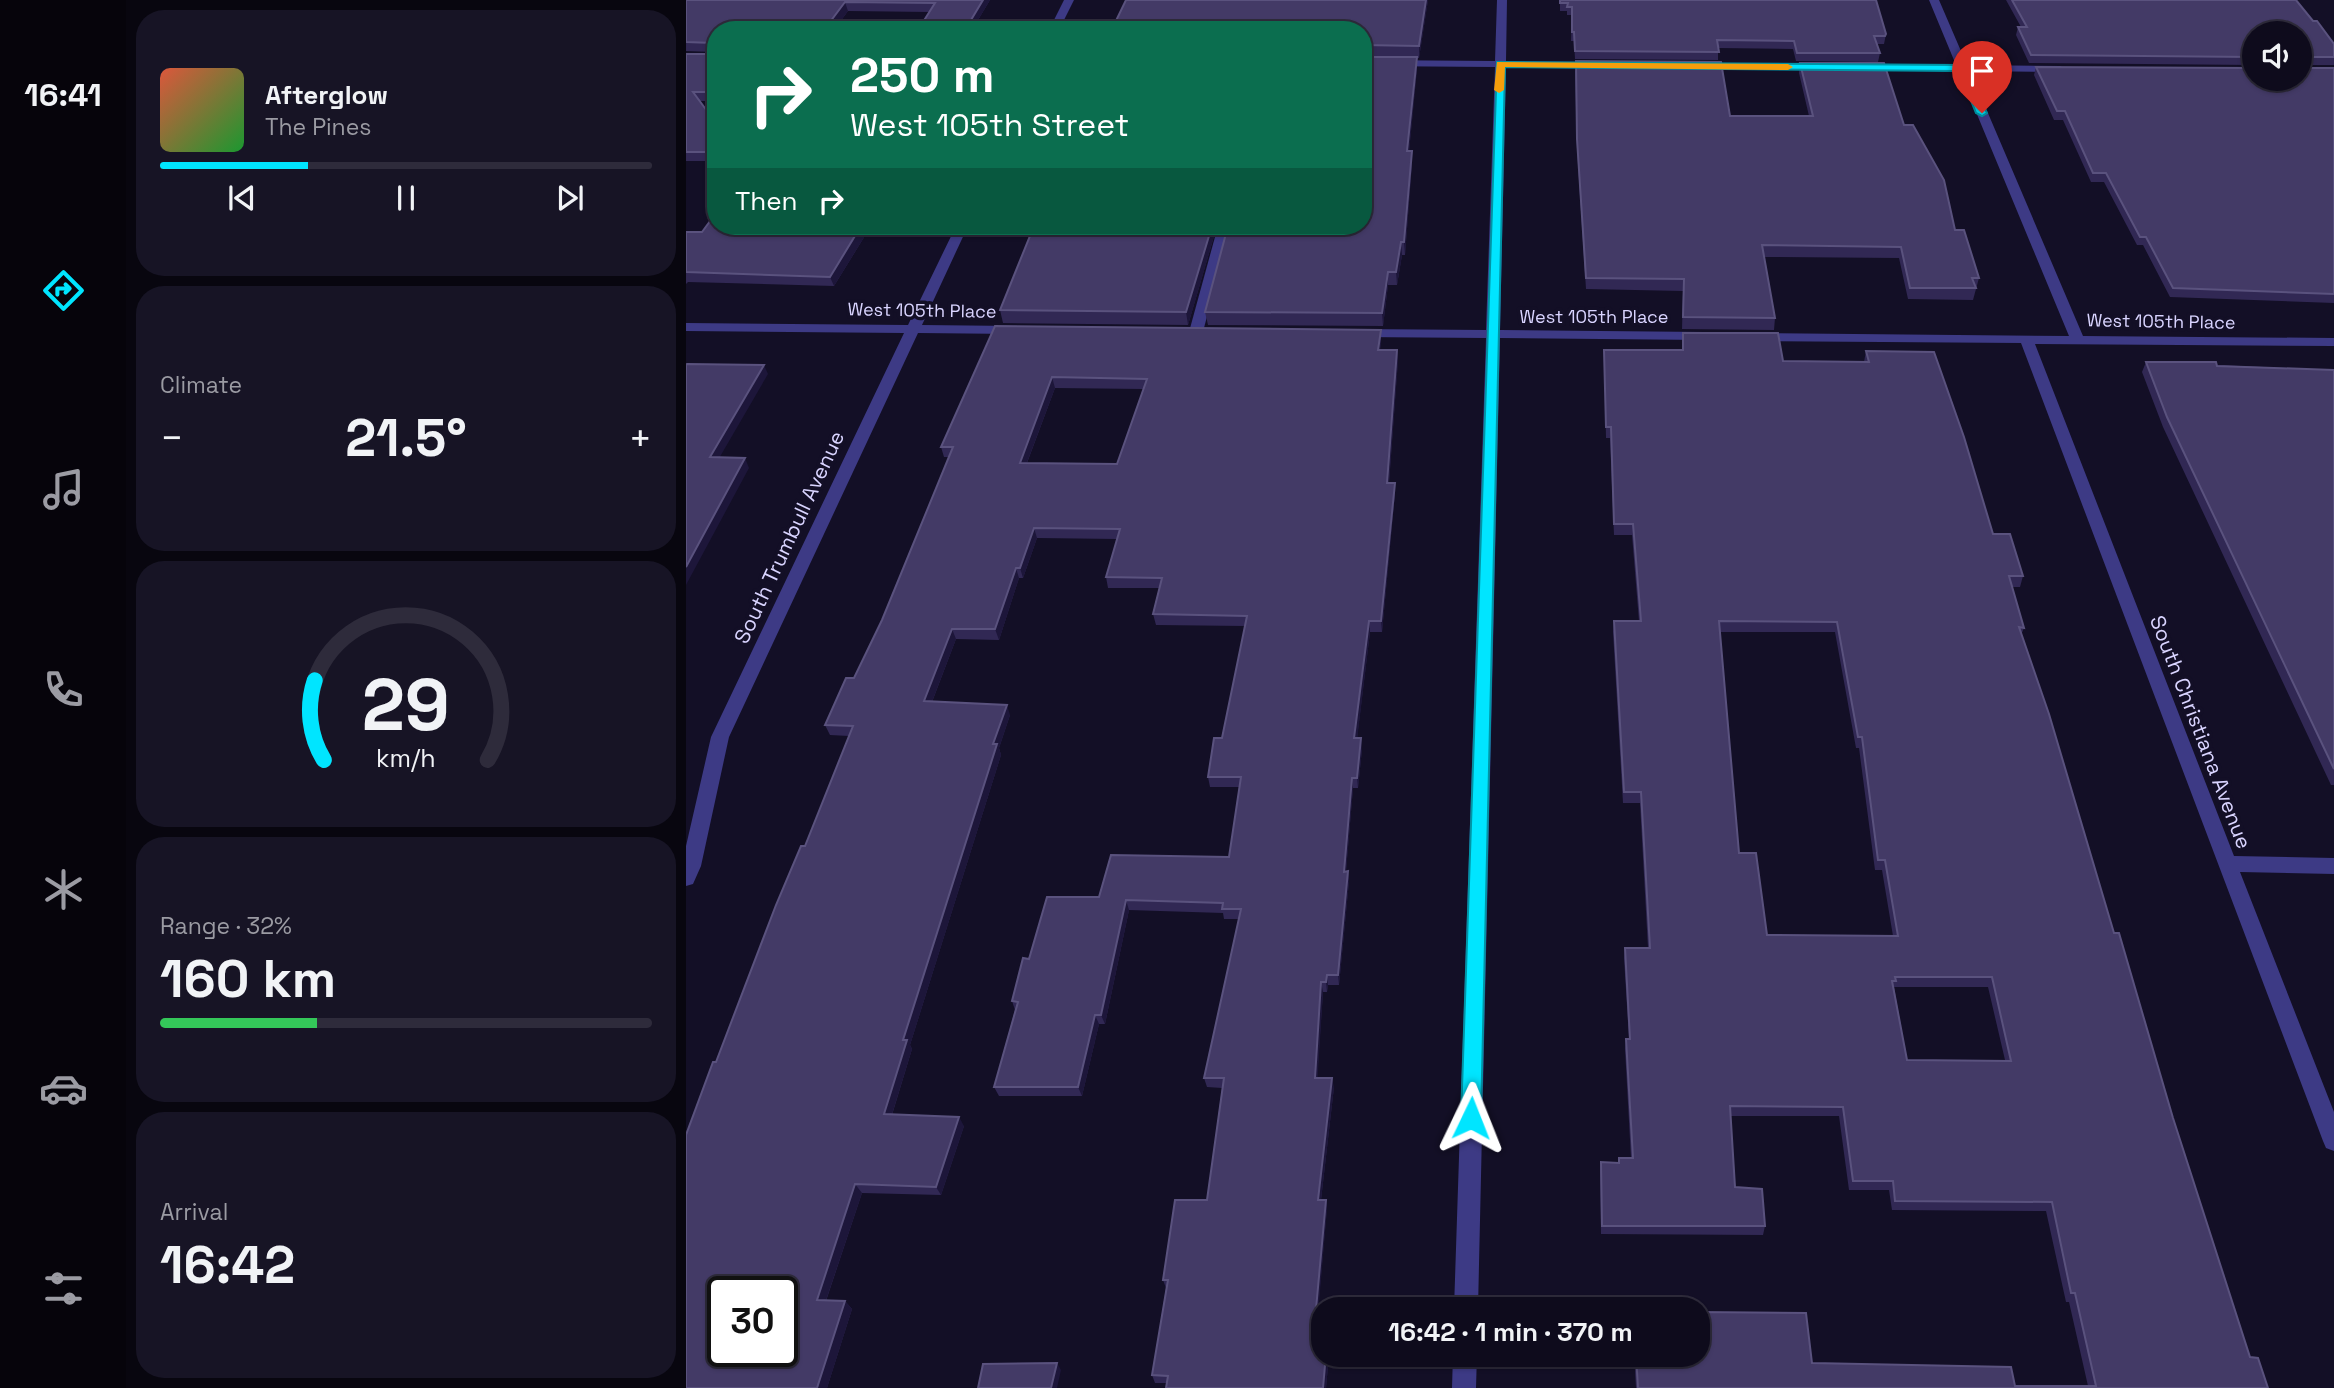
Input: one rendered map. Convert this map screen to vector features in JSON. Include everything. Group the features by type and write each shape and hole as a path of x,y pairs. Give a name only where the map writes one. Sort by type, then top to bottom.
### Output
{"street":[{"path":"1059,21 1069,0"},
{"path":"1466,1297 1502,0"},
{"path":"1934,0 2078,340"},
{"path":"1372,63 1608,65"},
{"path":"1690,66 1841,67"},
{"path":"1855,67 2074,69"},
{"name":"South Trumbull Avenue","path":"686,878 720,737 958,235"},
{"path":"1196,332 1222,235"},
{"name":"West 105th Place","path":"686,327 1029,330"},
{"name":"West 105th Place","path":"1346,333 2334,342"},
{"name":"South Christiana Avenue","path":"2026,339 2334,1141"},
{"path":"2228,864 2334,866"},
{"path":"1464,1388 1465,1367"}],"building":[{"path":"686,0 983,0 970,21 924,21 935,3 845,2 831,21 707,21 707,43 686,42"},
{"path":"1126,0 1426,0 1419,46 1372,45 1372,21 1116,21"},
{"path":"1560,0 1876,0 1886,34 1874,36 1880,53 1797,53 1794,41 1717,40 1719,52 1575,51 1572,7 1567,7 1568,3 1560,3"},
{"path":"2012,0 2296,0 2313,21 2317,21 2334,44 2334,57 2312,57 2312,21 2242,21 2242,57 2031,55 2018,27 2027,27"},
{"path":"686,54 707,54 707,92 693,92 707,111 707,152 686,152"},
{"path":"1372,57 1417,57 1407,151 1412,151 1404,242 1401,242 1396,272 1388,272 1382,313 1205,312 1226,235 1372,235"},
{"path":"1576,61 1721,62 1730,116 1813,116 1800,63 1884,63 1904,125 1913,125 1944,180 1955,230 1964,230 1979,278 1972,278 1976,288 1910,288 1901,247 1762,245 1775,318 1683,317 1684,279 1586,278 1577,139"},
{"path":"2036,67 2242,68 2242,91 2312,91 2312,68 2334,68 2334,294 2173,288 2146,237 2140,237 2106,173 2093,173 2065,111 2057,111"},
{"path":"707,225 707,235 856,235 830,277 686,272 686,232 702,232"},
{"path":"1030,235 1209,235 1186,312 1000,310"},
{"path":"995,326 1381,330 1378,350 1397,350 1387,483 1395,483 1381,621 1369,621 1354,738 1361,738 1357,778 1352,778 1344,872 1348,871 1338,975 1327,975 1326,982 1321,982 1315,1078 1332,1078 1318,1200 1326,1200 1317,1297 1311,1297 1311,1367 1325,1367 1323,1388 1166,1388 1168,1376 1152,1375 1168,1280 1163,1280 1175,1200 1207,1200 1224,1078 1204,1078 1241,909 1222,909 1223,903 1126,900 1101,1015 1095,1015 1078,1087 994,1087 1018,1002 1012,1001 1023,958 1029,959 1047,897 1099,897 1111,855 1229,857 1241,777 1208,777 1214,738 1222,738 1247,616 1153,614 1162,578 1106,577 1120,529 1034,528 1020,568 1016,568 995,629 952,629 924,701 1007,705 903,1040 907,1040 884,1114 959,1117 936,1187 855,1184 817,1300 845,1301 817,1388 686,1388 686,1135 776,905 801,846 805,846 853,726 825,725 846,678 854,678 882,620 953,447 941,447","holes":["1052,377 1147,379 1117,464 1020,463"]},
{"path":"1683,333 1778,333 1783,361 1869,362 1866,351 1934,352 1964,437 1993,534 2010,534 2023,576 2009,576 2024,628 2019,627 2049,714 2114,933 2119,933 2173,1118 2250,1357 2258,1358 2268,1388 1638,1388 1637,1367 1710,1367 1710,1312 1806,1313 1812,1363 2011,1367 2015,1386 2096,1386 2075,1293 2071,1293 2052,1202 1895,1201 1893,1181 1853,1181 1843,1107 1730,1106 1735,1187 1762,1189 1765,1226 1602,1226 1601,1162 1619,1163 1619,1158 1633,1158 1626,1039 1630,1039 1625,948 1650,948 1641,792 1624,792 1614,621 1641,621 1633,524 1614,524 1611,427 1606,427 1604,350 1683,350","holes":["1719,621 1837,622 1858,737 1862,737 1878,860 1885,860 1898,936 1767,935 1756,853 1739,853","1895,977 1992,977 2011,1061 1907,1060 1892,981 1896,981"]},
{"path":"2146,362 2216,362 2217,366 2334,370 2334,769 2167,417"},
{"path":"686,365 764,365 710,457 745,458 686,567"},
{"path":"1057,1363 1051,1388 978,1388 983,1364"}],"slow traffic":[{"path":"1499,90 1500,64 1788,67"}],"route":[{"path":"1471,1118 1500,64 1962,68 1982,113"}]}
